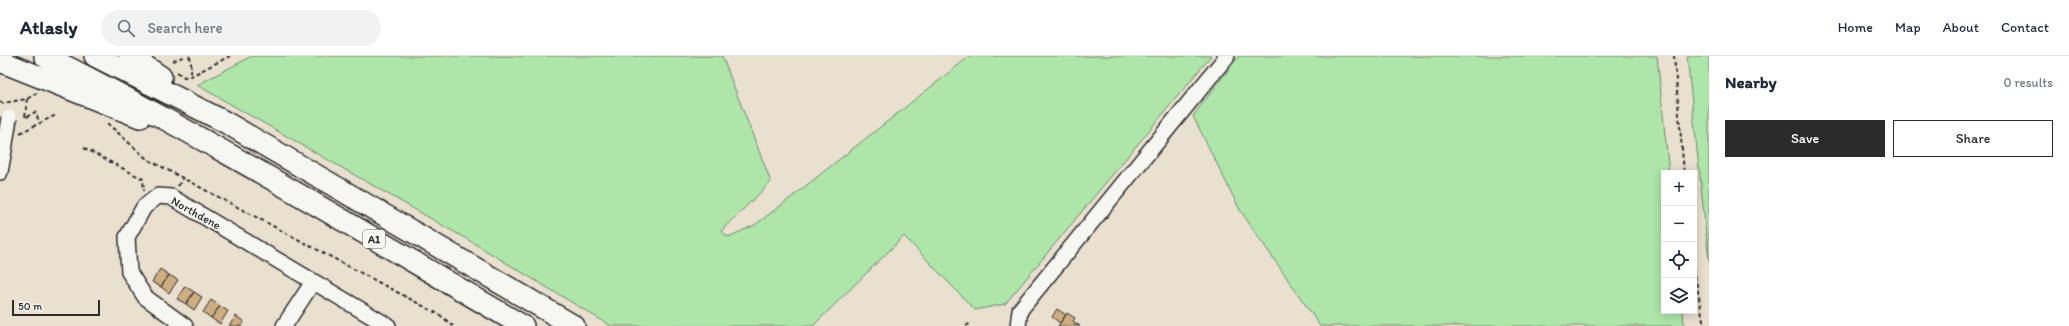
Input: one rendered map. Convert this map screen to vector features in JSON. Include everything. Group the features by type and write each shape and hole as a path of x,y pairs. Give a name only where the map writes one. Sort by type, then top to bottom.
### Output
{"highway":[{"name":"A1","path":"46,56 126,96 226,152 523,326"},
{"name":"A1","path":"95,56 225,122 574,326"},
{"name":"A1","path":"130,56 225,122"},
{"name":"A1","path":"0,60 226,152"}],"street":[{"path":"1018,326 1020,310 1227,56"},
{"path":"0,172 10,118"},
{"name":"Northdene","path":"185,326 146,297 129,272 127,237 144,207 158,196 171,197 388,326"},
{"path":"284,326 313,282"}],"path":[{"path":"173,61 185,56"},
{"path":"189,56 191,76 230,56"},
{"path":"1674,56 1684,170"},
{"path":"0,102 3,103 27,99 43,89"},
{"path":"27,99 25,118 35,112 40,123"},
{"path":"13,136 56,115"},
{"path":"103,118 146,159 440,315 453,326"},
{"path":"84,148 143,179 144,207"},
{"path":"1696,278 1704,326"},
{"path":"966,326 971,323"}],"green space":[{"path":"252,56 722,56 771,182 721,231 728,237 755,225 970,56 1211,56 1005,304 975,310 904,236 813,326 611,326 470,241 197,85"},
{"path":"1239,56 1657,56 1669,170 1661,170 1661,314 1683,314 1684,326 1320,326 1240,210 1193,116"},
{"path":"1687,56 1709,56 1709,262"}],"building":[{"path":"160,269 169,275 161,287 152,282"},
{"path":"169,275 178,280 169,293 161,287"},
{"path":"185,286 194,292 186,304 177,299"},
{"path":"194,292 202,297 194,310 186,304"},
{"path":"211,300 220,306 211,318 203,312"},
{"path":"220,306 228,311 220,324 211,318"},
{"path":"1057,309 1066,315 1060,323 1052,317"},
{"path":"1067,313 1075,318 1073,321 1080,326 1058,326"},
{"path":"236,316 244,322 242,326 229,326"}]}
